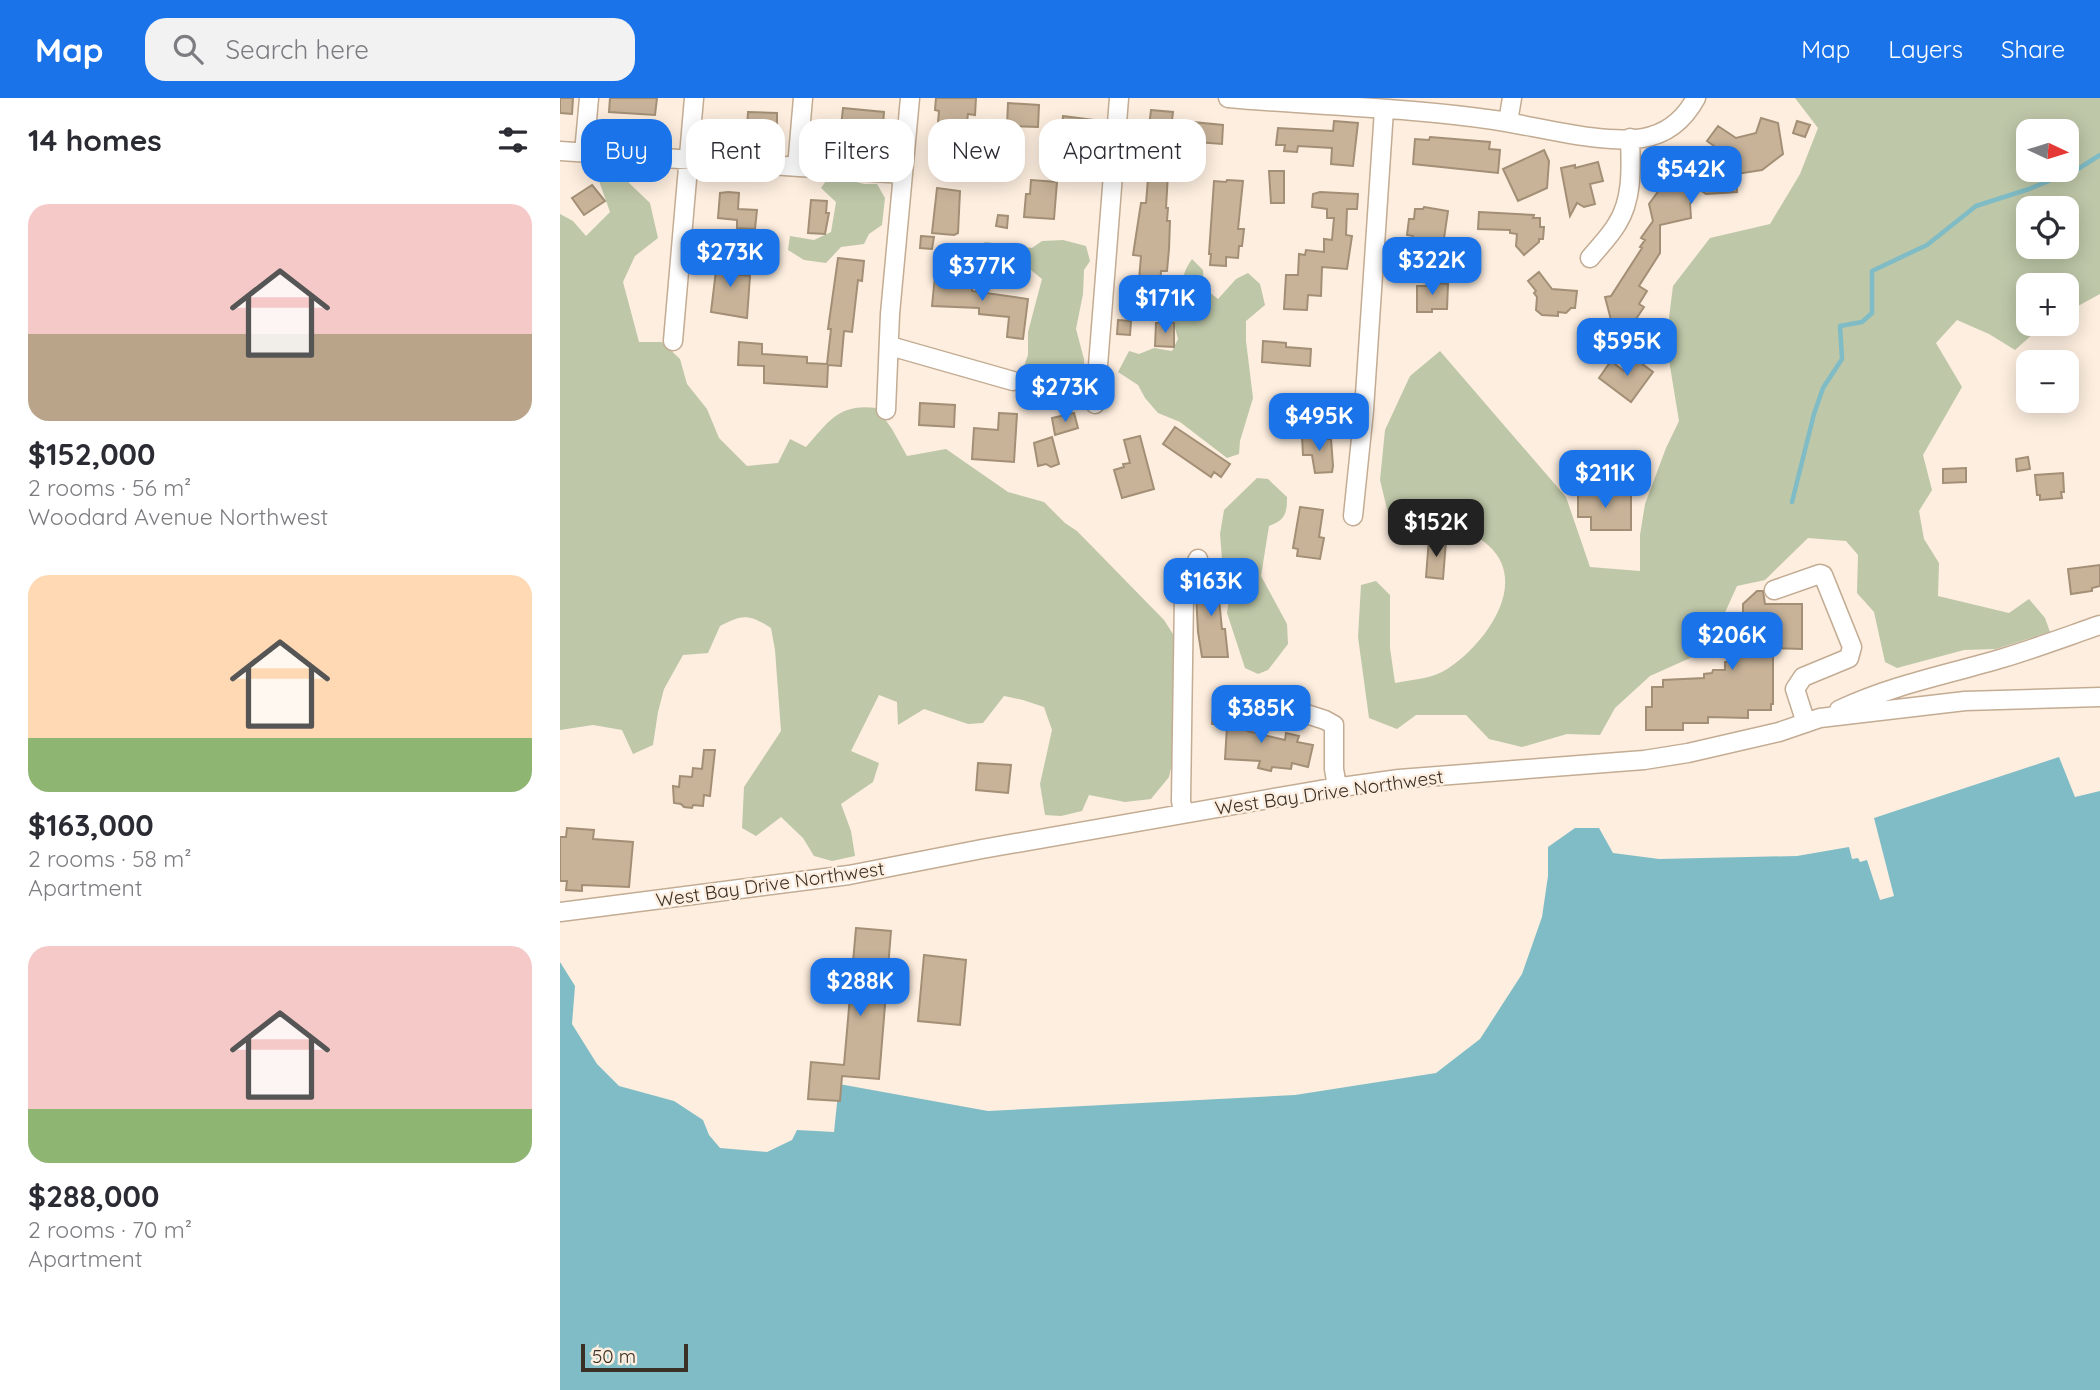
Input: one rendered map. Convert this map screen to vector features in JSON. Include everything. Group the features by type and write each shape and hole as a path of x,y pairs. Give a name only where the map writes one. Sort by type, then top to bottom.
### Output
{"street":[{"path":"587,119 589,98"},
{"path":"693,119 694,98"},
{"path":"785,166 797,167 803,98"},
{"path":"908,119 910,98"},
{"path":"1095,404 1119,98"},
{"path":"1228,98 1316,102 1640,139 1673,127 1696,98"},
{"path":"1508,122 1512,98"},
{"path":"1353,516 1364,411 1384,110"},
{"path":"1590,258 1617,224 1625,207 1632,172 1630,138"},
{"path":"560,151 581,153"},
{"path":"673,341 688,182"},
{"path":"886,410 890,314 902,182"},
{"path":"890,346 1013,381"},
{"path":"1183,813 1184,595 1198,559"},
{"path":"1774,590 1819,574 1823,575 1852,647 1849,658 1803,677 1795,689 1813,721 1876,693 2003,658 2100,625"},
{"name":"West Bay Drive Northwest","path":"560,912 849,876 1337,787 1399,779 1644,760 1688,754 1813,721 1965,701 2100,697"},
{"path":"1264,700 1334,725 1334,769 1337,787"}],"green space":[{"path":"1795,98 2100,98 2100,294 2079,305 2079,273 2016,273 2016,336 2031,336 2015,350 1989,334 1957,320 1936,343 1962,387 1923,455 1932,490 1919,511 1924,539 1939,563 1938,596 2009,613 2029,599 2045,618 2050,632 1996,649 1964,650 1897,668 1885,662 1874,612 1857,593 1858,555 1846,541 1808,538 1765,580 1737,586 1708,650 1650,676 1615,708 1600,735 1567,734 1522,747 1489,739 1466,715 1416,715 1397,729 1369,718 1358,637 1361,585 1376,581 1390,595 1390,648 1395,683 1437,674 1457,662 1485,633 1496,616 1503,597 1505,579 1501,562 1479,538 1441,523 1388,513 1380,480 1385,430 1410,376 1440,351 1566,497 1590,567 1640,571 1640,535 1645,504 1679,421 1666,342 1673,286 1710,238 1770,224 1800,174 1818,128"},
{"path":"599,182 629,182 650,203 658,238 635,256 623,282 639,342 662,342 680,359 687,384 707,409 719,438 747,466 778,463 790,439 806,447 829,422 844,411 864,407 877,408 907,456 946,449 1008,492 1044,502 1077,531 1164,620 1185,653 1192,693 1187,731 1177,742 1169,777 1151,799 1125,802 1089,795 1082,811 1061,816 1045,815 1040,784 1052,730 1044,707 1004,696 983,723 968,724 924,709 898,725 897,702 879,695 851,751 879,763 873,782 841,804 851,831 855,856 832,861 814,856 803,838 781,817 756,836 742,828 744,787 781,731 771,628 746,617 720,626 708,653 683,655 664,689 653,745 633,754 622,730 593,725 560,730 560,214 573,221 586,236 610,212"},
{"path":"825,182 877,184 885,198 882,225 869,234 864,244 841,247 826,263 804,260 788,250 790,236 814,240 831,232 836,202 821,188"},
{"path":"1063,240 1086,246 1090,261 1084,270 1083,294 1076,329 1084,359 1086,394 1077,405 1058,399 1048,386 1043,373 1031,381 1021,374 1028,355 1028,332 1042,279 1021,262 995,286 979,284 976,252 985,242 1032,248 1042,241"},
{"path":"1192,259 1203,270 1204,288 1218,299 1236,279 1248,273 1260,284 1265,305 1246,321 1253,398 1240,441 1239,454 1227,458 1180,422 1158,413 1138,385 1118,372 1129,351 1139,354 1154,348 1172,351 1178,339 1172,317 1186,315 1187,299 1183,282"},
{"path":"1257,478 1268,479 1287,497 1284,516 1269,526 1261,576 1287,624 1288,644 1268,670 1258,674 1245,668 1227,613 1230,590 1222,559 1220,534 1224,510"}],"water":[{"path":"2059,757 2075,797 2100,791 2100,1390 560,1390 560,962 575,986 572,1024 597,1064 619,1086 674,1101 703,1120 709,1135 720,1148 767,1152 792,1140 797,1130 834,1132 839,1084 988,1111 1295,1095 1436,1073 1480,1039 1522,974 1542,917 1548,876 1548,847 1575,828 1599,828 1613,853 1659,859 1797,856 1849,847 1852,859 1858,858 1860,862 1867,860 1880,900 1894,896 1874,818"}],"building":[{"path":"560,98 573,98 572,114 560,113"},
{"path":"610,98 657,98 655,115 609,112"},
{"path":"936,98 976,98 975,115 968,114 967,119 938,119 939,111 935,110"},
{"path":"1008,103 1039,105 1038,127 1025,127 1025,119 1007,119"},
{"path":"843,108 884,112 883,119 842,119"},
{"path":"1151,110 1173,112 1172,119 1150,119"},
{"path":"748,112 777,113 777,119 748,119"},
{"path":"1063,116 1087,119 1063,119"},
{"path":"1761,118 1778,123 1783,154 1762,170 1736,174 1737,192 1706,194 1700,190 1690,203 1691,218 1660,225 1660,253 1639,286 1647,291 1639,304 1644,307 1636,319 1638,327 1627,330 1623,336 1614,331 1605,297 1611,296 1642,248 1640,247 1645,240 1641,238 1653,221 1649,204 1668,178 1690,157 1701,167 1713,167 1724,153 1707,141 1718,126 1736,138 1756,133"},
{"path":"1334,121 1358,123 1353,166 1331,164 1332,148 1298,146 1297,152 1284,151 1285,145 1276,145 1278,128 1333,131"},
{"path":"1797,121 1810,125 1805,137 1793,133"},
{"path":"1206,123 1223,125 1222,144 1206,143"},
{"path":"1430,137 1490,142 1489,149 1500,150 1498,173 1413,164 1415,139 1429,140"},
{"path":"1544,150 1549,161 1547,188 1518,201 1503,169"},
{"path":"1598,162 1603,181 1590,184 1595,204 1584,207 1577,203 1570,216 1561,168 1575,165 1575,168"},
{"path":"1269,171 1284,171 1284,203 1271,203"},
{"path":"1031,180 1057,182 1054,219 1024,217 1026,194 1030,194"},
{"path":"1214,181 1243,181 1238,229 1244,229 1242,246 1239,246 1238,258 1226,257 1226,266 1210,265"},
{"path":"1148,182 1168,182 1169,249 1167,271 1161,271 1158,312 1130,309 1131,292 1138,292 1141,256 1133,255 1141,203 1146,203"},
{"path":"592,185 605,201 584,215 572,198"},
{"path":"937,188 960,191 958,233 954,235 932,233"},
{"path":"720,193 739,193 738,209 757,210 755,229 737,228 737,220 718,218"},
{"path":"1313,194 1358,194 1357,209 1347,209 1346,235 1352,236 1347,269 1322,267 1321,296 1308,295 1307,310 1284,309 1286,275 1298,275 1299,254 1305,255 1306,250 1324,252 1324,239 1332,240 1334,218 1327,218 1327,209 1312,207"},
{"path":"811,200 827,201 826,213 829,213 825,234 808,233"},
{"path":"1424,207 1448,211 1442,252 1411,249 1413,236 1407,235 1409,219 1414,219 1415,209"},
{"path":"1479,212 1534,215 1533,218 1540,218 1540,227 1544,227 1543,239 1539,239 1524,255 1516,246 1517,234 1510,233 1510,230 1478,229"},
{"path":"998,215 1008,216 1007,228 996,226"},
{"path":"921,236 934,237 932,249 920,248"},
{"path":"718,254 734,255 733,274 750,276 747,318 711,312"},
{"path":"838,258 864,261 862,281 858,280 852,332 844,331 841,366 828,365 827,387 764,383 764,366 738,365 739,342 762,344 762,354 807,357 807,363 827,364 831,329 828,329"},
{"path":"1539,272 1552,289 1577,291 1575,308 1566,313 1558,312 1558,316 1542,315 1536,310 1536,291 1528,281"},
{"path":"1429,274 1438,283 1448,284 1447,309 1417,312 1417,286 1429,286"},
{"path":"935,276 960,279 959,283 972,284 972,291 1028,299 1023,339 1007,337 1009,317 979,314 979,308 932,306"},
{"path":"1118,320 1131,321 1130,335 1117,334"},
{"path":"1156,323 1174,323 1174,347 1155,346"},
{"path":"1263,341 1286,343 1286,347 1311,349 1310,366 1262,362"},
{"path":"1633,357 1653,372 1631,402 1599,378 1611,361 1624,371"},
{"path":"920,403 955,405 954,427 919,425"},
{"path":"999,413 1017,414 1014,462 972,459 974,428 998,430"},
{"path":"1074,413 1078,428 1055,435 1052,418"},
{"path":"1175,427 1230,464 1221,477 1214,472 1211,477 1163,444"},
{"path":"1323,435 1323,439 1331,439 1332,472 1315,473 1312,455 1303,455 1302,436"},
{"path":"1140,436 1154,489 1122,498 1114,470 1130,463 1124,440"},
{"path":"1052,437 1059,464 1051,467 1046,464 1038,466 1034,443"},
{"path":"1613,452 1625,452 1624,471 1612,471"},
{"path":"2028,457 2030,469 2017,471 2016,459"},
{"path":"1966,468 1966,482 1943,483 1943,469"},
{"path":"2063,473 2062,498 2040,500 2035,475"},
{"path":"1578,489 1597,489 1597,495 1631,494 1631,530 1591,530 1591,517 1578,517"},
{"path":"1300,507 1323,510 1319,537 1324,538 1320,559 1297,556 1298,549 1293,548"},
{"path":"1400,512 1427,514 1426,531 1398,528"},
{"path":"1429,539 1446,541 1443,579 1426,577"},
{"path":"2100,565 2100,586 2092,588 2092,591 2071,594 2068,569"},
{"path":"1221,576 1224,600 1219,600 1228,657 1202,657 1196,594 1202,578"},
{"path":"1757,591 1763,591 1765,604 1802,604 1802,649 1773,648 1771,710 1748,710 1748,718 1708,717 1708,723 1683,723 1683,730 1646,730 1646,707 1652,707 1652,687 1663,687 1663,680 1704,678 1704,674 1712,673 1713,670 1725,670 1725,662 1731,662 1730,646 1736,645 1743,627 1743,604"},
{"path":"1213,711 1248,715 1247,731 1285,740 1286,733 1299,736 1297,742 1313,745 1308,767 1292,763 1291,769 1272,767 1271,771 1258,768 1260,761 1225,759 1227,726 1212,724"},
{"path":"704,750 715,750 710,796 704,795 703,806 693,805 692,808 674,803 673,786 679,787 680,776 692,777 693,768 702,769"},
{"path":"978,763 1011,765 1008,793 976,790"},
{"path":"567,828 594,830 593,839 633,842 629,887 582,885 582,891 566,890 567,881 560,881 560,837 566,837"},
{"path":"856,928 891,931 879,1079 842,1076 840,1101 808,1099 811,1062 844,1065"},
{"path":"924,955 966,960 960,1025 918,1021"}],"waterway":[{"path":"1792,502 1823,388 1842,359 1840,326 1862,322 1872,313 1872,271 1927,245 1976,206 2078,169 2100,155"}]}
